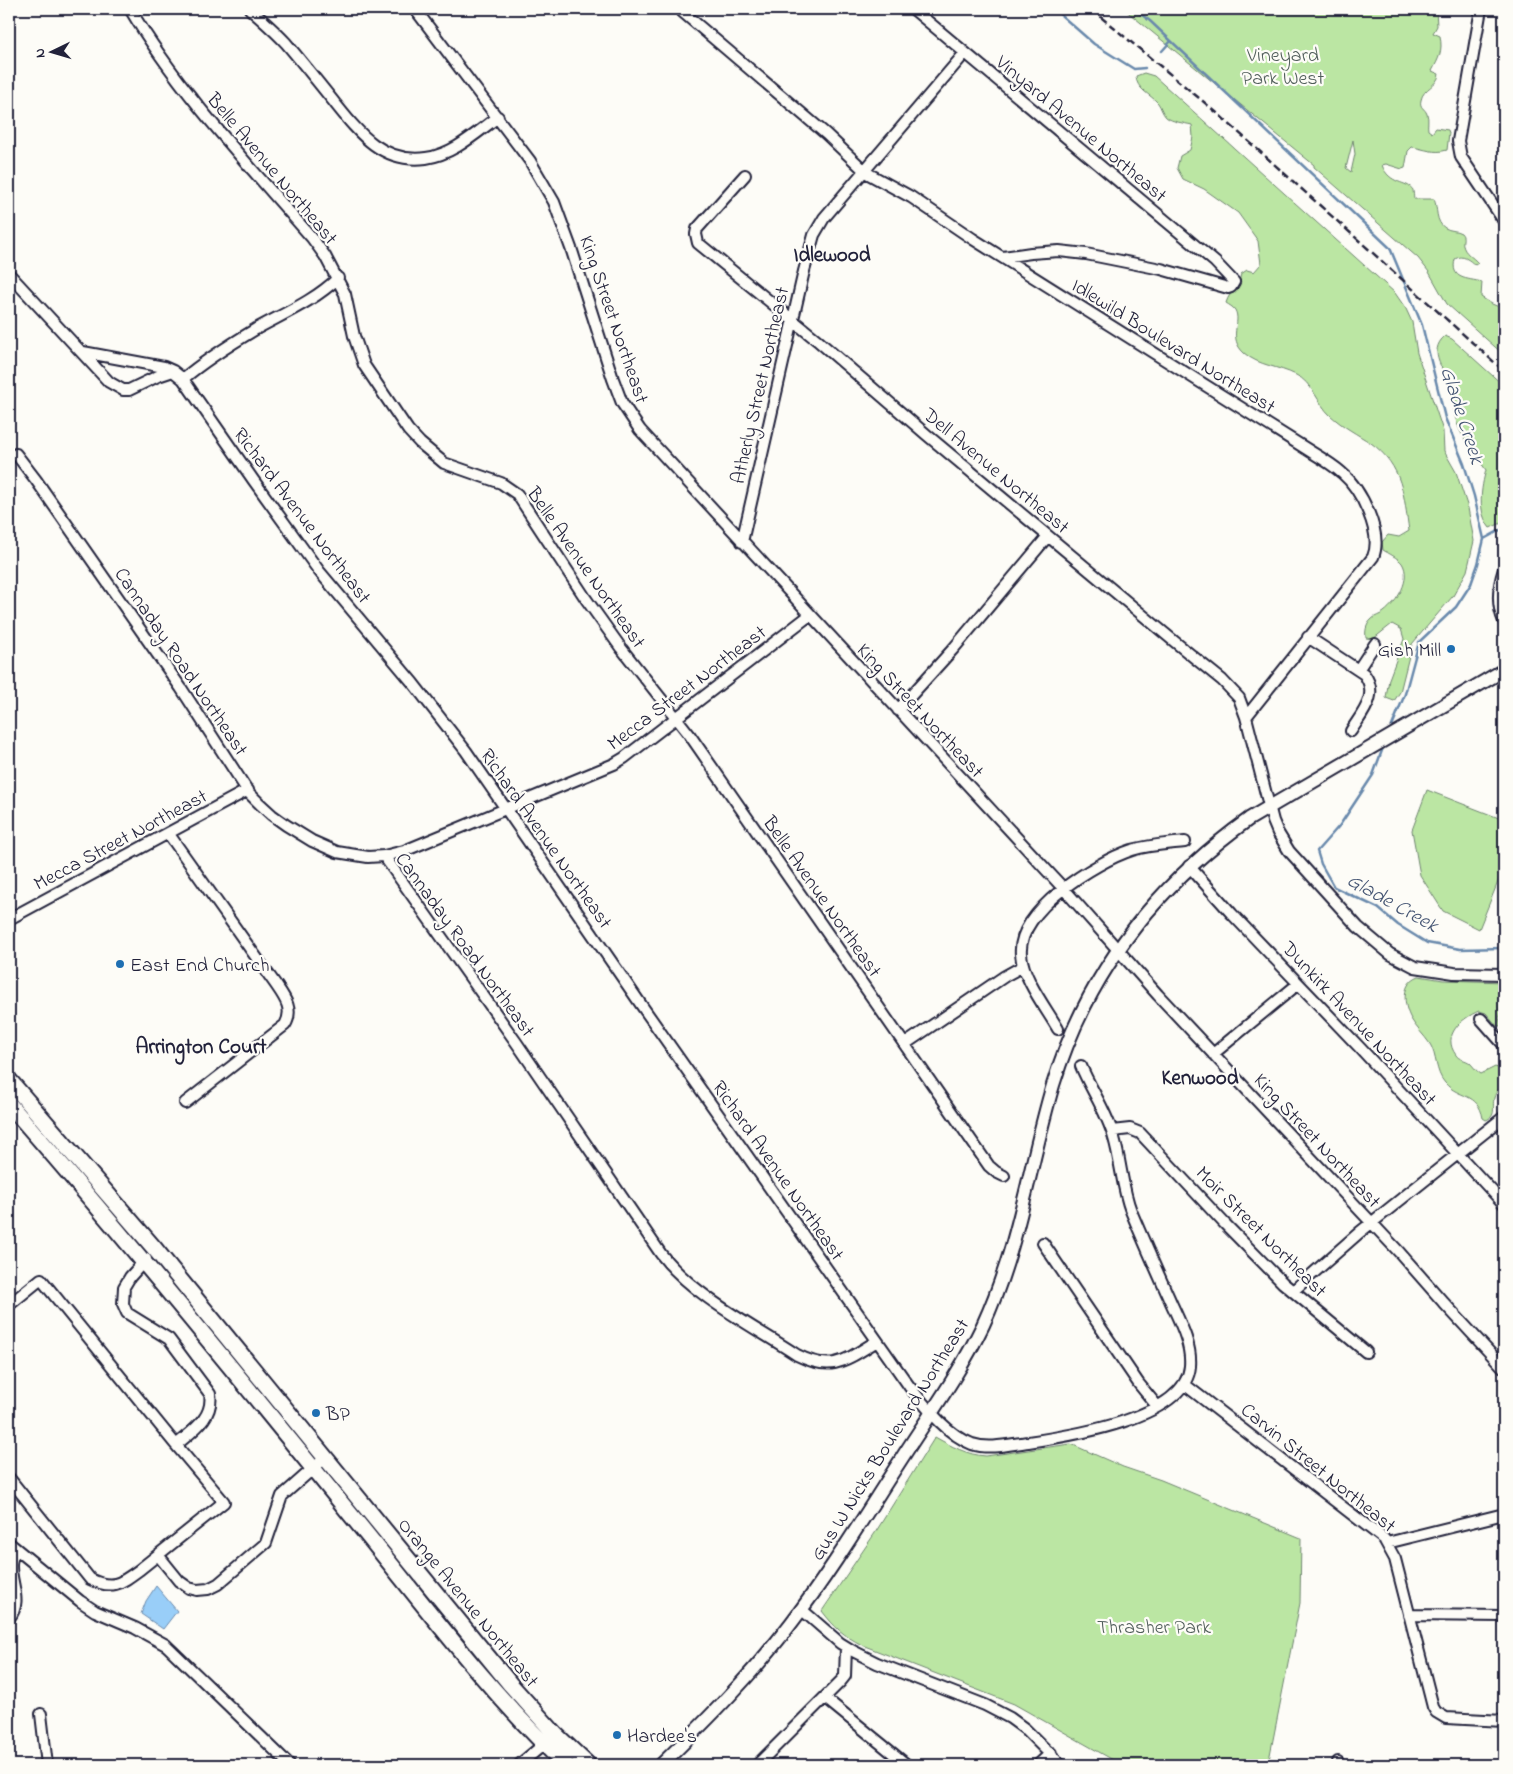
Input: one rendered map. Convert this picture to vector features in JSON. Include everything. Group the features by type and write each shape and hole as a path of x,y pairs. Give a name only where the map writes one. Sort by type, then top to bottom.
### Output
{"highway":[{"name":"Orange Avenue Northeast","path":"9,1080 156,1249 510,1684 550,1739 566,1765"},
{"name":"Orange Avenue Northeast","path":"9,1104 89,1196 244,1382 504,1702 550,1739 588,1765"}],"main road":[{"name":"Gus W Nicks Boulevard Northeast","path":"661,1765 744,1680 801,1609 840,1554 970,1350 994,1298 1015,1240 1047,1108 1059,1067 1081,1013 1095,986 1118,950 1144,915 1190,866 1223,838 1269,807 1504,670"}],"street":[{"name":"Belle Avenue Northeast","path":"130,9 180,84 222,136 312,238 338,278 345,294 354,336 364,366 408,430 444,463 501,483 517,494 601,620 676,717 989,1166 1004,1176"},
{"path":"250,9 284,42 361,134 386,152 399,157 414,159 442,154 457,147 498,117"},
{"name":"King Street Northeast","path":"416,9 530,161 554,202 572,251 613,379 630,417 654,448 1064,889 1213,1054 1372,1223 1504,1368"},
{"name":"Idlewild Boulevard Northeast","path":"679,9 826,134 865,171 910,197 1313,453 1342,473 1350,481 1359,494 1375,532 1376,550 1373,557 1246,717"},
{"name":"Vinyard Avenue Northeast","path":"913,9 1215,262 1234,282 1228,288 1161,268 1070,252 1031,253 1003,257"},
{"path":"1481,9 1458,141 1461,157 1504,221"},
{"name":"Atherly Street Northeast","path":"742,542 792,321 814,235 829,212 965,53"},
{"name":"Dell Avenue Northeast","path":"744,175 697,229 698,243 1227,684 1239,698 1246,717"},
{"path":"9,274 109,382 123,390 133,389 173,371"},
{"path":"183,379 255,330 316,297 338,278"},
{"name":"Richard Avenue Northeast","path":"83,352 164,367 183,379 314,564 441,717 877,1341 909,1386 942,1424 966,1441 980,1446 996,1446 1077,1435 1123,1422 1157,1406 1172,1396 1184,1384"},
{"name":"Cannaday Road Northeast","path":"16,454 181,688 248,790 272,816 323,846 355,856 384,856 516,1042 661,1254 677,1272 691,1285 722,1307 810,1362 839,1363 877,1341"},
{"path":"898,710 954,648 1048,536"},
{"path":"1504,569 1498,591 1499,608 1504,621"},
{"name":"Mecca Street Northeast","path":"384,856 404,851 614,764 810,615"},
{"path":"1308,637 1358,670 1369,681 1371,692 1363,711 1350,732"},
{"path":"1358,670 1375,644"},
{"path":"1246,717 1269,807 1278,834 1289,851 1358,927 1375,943 1403,962 1415,967 1438,971 1504,974"},
{"name":"Mecca Street Northeast","path":"9,919 248,790"},
{"path":"168,832 287,1002 289,1008 288,1020 284,1025 184,1103"},
{"path":"1058,1029 1023,966 1021,946 1025,930 1036,915 1064,889 1079,876 1096,866 1148,846 1185,842"},
{"name":"Dunkirk Avenue Northeast","path":"1190,866 1504,1204"},
{"path":"905,1044 1005,976 1023,966"},
{"path":"1213,1054 1298,984"},
{"path":"1481,1020 1504,1045"},
{"path":"1081,1066 1112,1131 1130,1209 1184,1332 1190,1367 1184,1384"},
{"path":"1293,1291 1360,1232 1504,1117"},
{"name":"Moir Street Northeast","path":"1112,1131 1133,1130 1140,1133 1243,1243 1293,1291 1366,1352"},
{"path":"1043,1243 1157,1406"},
{"path":"156,1249 130,1277 124,1287 123,1304 127,1313 169,1339 210,1394 211,1403 210,1410 202,1422 176,1446"},
{"path":"9,1305 41,1279 176,1446 224,1502 126,1580 114,1585 102,1585 90,1579 9,1478"},
{"name":"Carvin Street Northeast","path":"1184,1384 1370,1526 1387,1543 1395,1560 1408,1615 1436,1712 1446,1718 1504,1721"},
{"path":"158,1555 179,1581 189,1588 197,1590 208,1589 218,1584 266,1543 282,1496 326,1458"},
{"path":"1387,1543 1504,1514"},
{"path":"9,1618 15,1608 16,1600 11,1567 13,1546"},
{"path":"13,1546 94,1611 135,1628 166,1645 290,1765"},
{"path":"801,1609 846,1647 877,1664 998,1711 1025,1729 1062,1765"},
{"path":"1408,1615 1504,1616"},
{"path":"757,1765 845,1676 846,1647"},
{"path":"825,1698 907,1765"},
{"path":"41,1714 47,1765"},
{"path":"519,1765 550,1739"},
{"path":"1038,1765 1051,1754"}],"green space":[{"name":"Vineyard Park West","path":"1124,9 1436,9 1437,26 1433,33 1440,36 1441,50 1432,71 1439,74 1436,81 1422,96 1421,106 1428,116 1428,130 1432,133 1436,128 1448,130 1447,150 1434,151 1412,147 1408,151 1405,168 1402,169 1386,164 1382,165 1389,176 1411,187 1414,199 1434,199 1438,219 1442,225 1447,229 1462,234 1465,250 1478,263 1475,265 1466,258 1461,257 1455,259 1455,271 1461,277 1482,282 1481,297 1504,309 1504,355 1447,304 1429,272 1418,258 1314,165","holes":["1353,140 1355,154 1351,172 1346,168"]},
{"path":"1144,73 1154,76 1395,293 1412,322 1417,353 1443,431 1444,451 1456,472 1468,508 1474,541 1467,571 1453,596 1412,644 1400,692 1394,701 1386,698 1389,679 1404,639 1401,629 1392,624 1373,639 1366,638 1366,633 1369,622 1389,608 1402,590 1404,583 1405,569 1402,563 1396,557 1383,550 1382,542 1388,535 1399,537 1409,531 1403,494 1396,472 1382,452 1330,415 1302,378 1256,361 1239,347 1236,341 1237,315 1234,309 1226,303 1241,274 1247,270 1254,272 1261,264 1258,241 1238,213 1204,189 1183,179 1177,168 1180,156 1190,150 1193,137 1192,125 1169,119 1163,114 1158,103 1138,84 1136,76"},
{"path":"1445,336 1452,339 1504,386 1504,522 1490,528 1483,515 1481,500 1486,470 1457,424 1452,389 1437,355 1437,349"},
{"path":"1427,790 1504,820 1504,867 1479,929 1443,911 1420,875 1412,830"},
{"path":"1419,976 1443,980 1504,982 1504,1007 1499,1018 1500,1026 1497,1026 1486,1013 1479,1011 1466,1018 1455,1028 1451,1041 1452,1048 1457,1057 1470,1063 1481,1074 1495,1067 1501,1069 1504,1083 1494,1098 1493,1114 1486,1120 1483,1118 1477,1104 1450,1088 1442,1079 1430,1044 1408,1013 1405,1001 1406,989 1413,979"},
{"name":"Thrasher Park","path":"935,1437 966,1452 986,1456 1071,1444 1123,1467 1161,1480 1301,1538 1300,1603 1268,1765 1122,1765 1014,1704 862,1645 835,1627 822,1611 875,1533"}],"water":[{"path":"156,1586 177,1611 163,1629 141,1614 146,1601"}],"waterway":[{"path":"1054,9 1094,44 1134,69 1145,68"},
{"name":"Glade Creek","path":"1134,9 1150,21 1390,248 1422,325 1445,418 1464,464 1484,539 1471,584 1456,607 1419,642 1405,694 1390,731"},
{"path":"1162,51 1171,41"},
{"path":"1484,539 1504,528"},
{"name":"Glade Creek","path":"1384,745 1373,775 1340,825 1317,851 1321,864 1334,887 1378,908 1398,925 1427,943 1460,949 1504,948"}],"railway":[{"path":"1091,9 1216,112 1504,371"}],"place":[{"name":"Gish Mill","path":"1451,649"},
{"name":"East End Church","path":"120,964"},
{"name":"BP","path":"316,1413"},
{"name":"Hardee's","path":"617,1735"}],"district":[{"name":"Idlewood","path":"832,254"},
{"name":"Arrington Court","path":"201,1046"},
{"name":"Kenwood","path":"1200,1077"}]}
